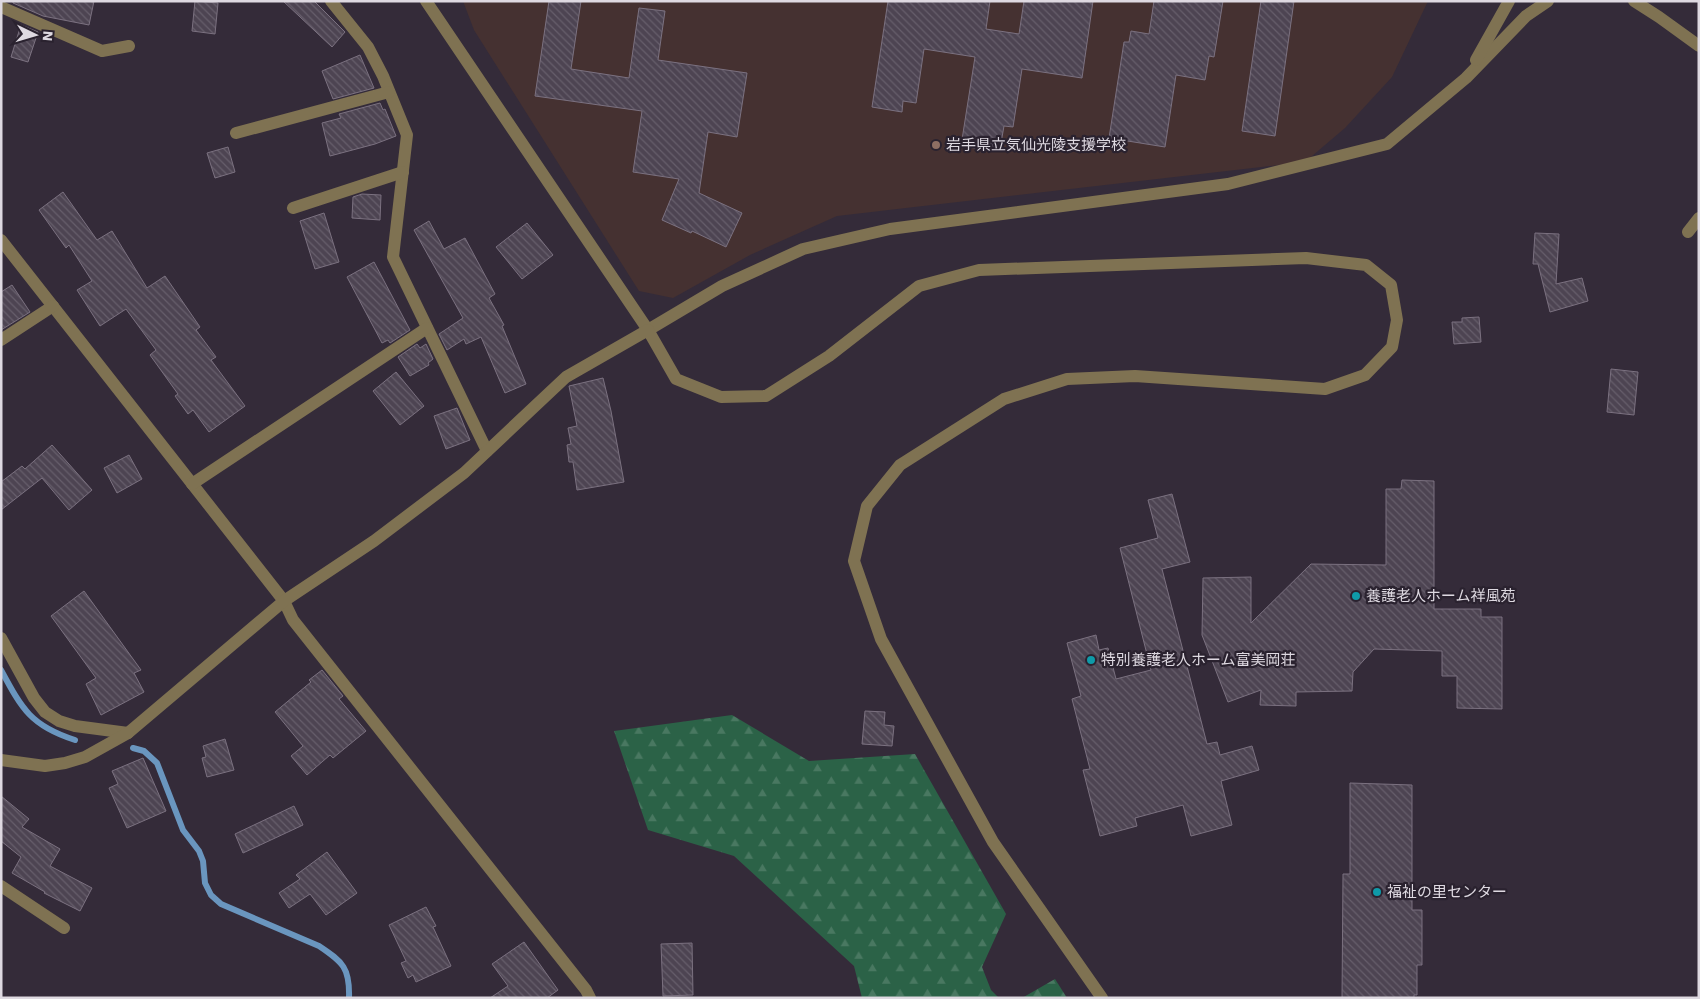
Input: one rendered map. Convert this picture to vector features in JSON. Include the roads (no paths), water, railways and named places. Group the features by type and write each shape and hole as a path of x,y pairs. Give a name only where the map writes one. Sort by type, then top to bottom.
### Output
{"street":[{"path":"331,1 368,47 390,92 407,135 393,257 487,451"},
{"path":"426,1 648,330 676,379 721,397 766,396 829,356 919,286 979,270 1306,258 1366,265 1391,285 1397,320 1392,347 1365,375 1325,390 1134,376 1067,379 1004,399 900,465 867,506 854,561 881,639 993,842 1102,998"},
{"path":"1466,78 1509,1"},
{"path":"1,760 45,766 65,763 85,757 128,733 284,601 374,541 464,473 566,377 722,286 803,249 890,229 1228,184 1387,144 1466,78 1526,16 1548,1"},
{"path":"1634,1 1699,46"},
{"path":"1,6 102,51 129,46"},
{"path":"236,133 390,92"},
{"path":"292,208 403,172"},
{"path":"1688,232 1699,218"},
{"path":"1,240 284,601 293,620 586,990 590,998"},
{"path":"1,340 53,306"},
{"path":"192,484 428,328"},
{"path":"1,638 34,698 46,712 59,721 75,726 128,733"},
{"path":"1,886 64,928"}],"waterway":[{"path":"1,670 15,695 29,714 48,729 75,740"},
{"path":"133,748 144,751 157,763 183,830 199,851 203,861 205,883 211,895 221,904 319,946 334,957 346,973 349,998"}],"place":[{"name":"岩手県立気仙光陵支援学校","path":"936,145"},
{"name":"養護老人ホーム祥風苑","path":"1356,596"},
{"name":"特別養護老人ホーム富美岡荘","path":"1091,660"},
{"name":"福祉の里センター","path":"1377,892"}]}
